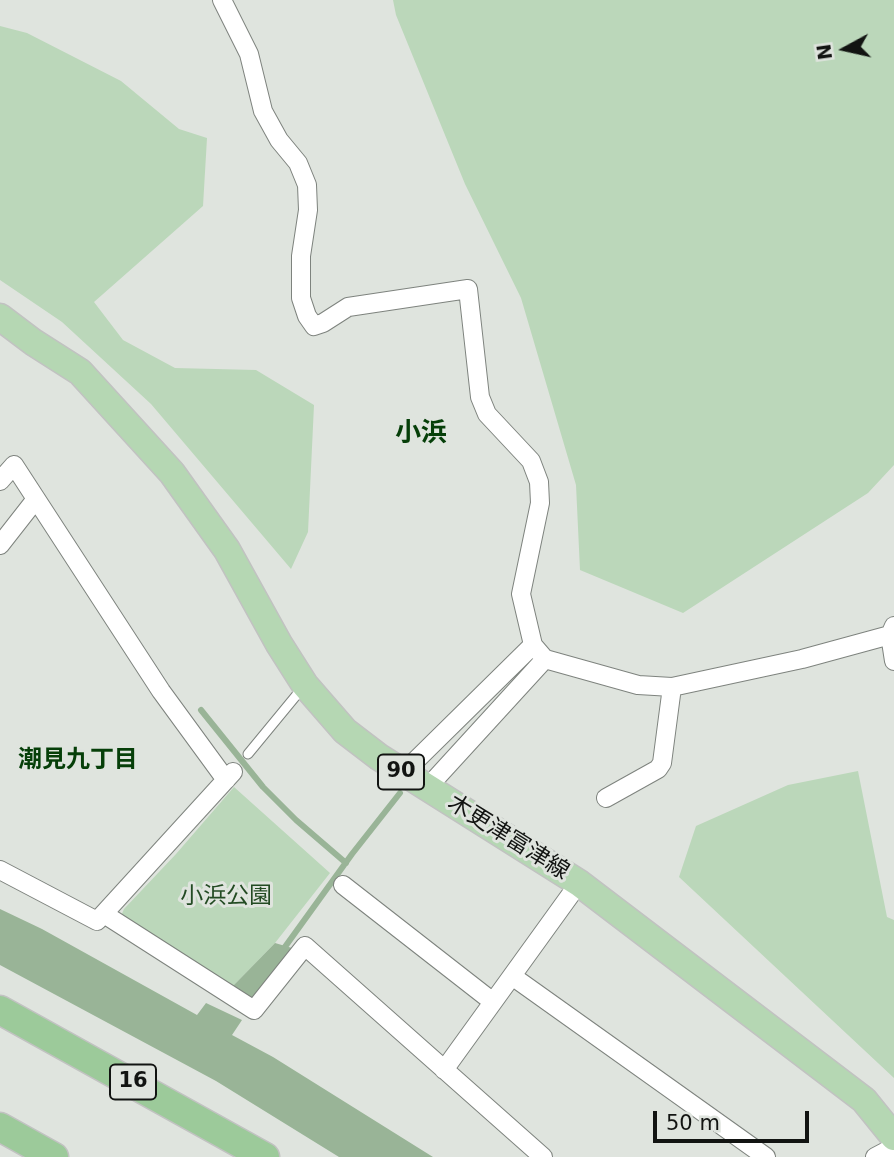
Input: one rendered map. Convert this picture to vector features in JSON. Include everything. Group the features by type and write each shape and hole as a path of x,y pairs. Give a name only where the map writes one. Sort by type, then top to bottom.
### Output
{"highway":[{"name":"16","path":"0,1010 265,1157"},
{"path":"0,1127 54,1157"}],"main road":[{"name":"木更津富津線","path":"0,317 80,372 172,473 227,550 305,685 345,731 403,773 579,883 864,1100 894,1137"}],"street":[{"path":"222,0 248,54 262,111 279,140 298,163 307,185 308,210 301,256 301,298 307,316 314,326 348,307 468,289 480,397 487,414 531,461 539,482 540,503 521,594 539,652"},
{"path":"0,481 14,465 161,691 230,776 97,921 0,870"},
{"path":"0,545 36,499"},
{"path":"539,652 638,685 672,687 802,659 893,630 894,661"},
{"path":"403,773 539,652"},
{"path":"427,788 539,652"},
{"path":"606,798 658,769 662,763 672,687"},
{"path":"444,1070 579,883"},
{"path":"343,885 493,1002"},
{"path":"104,914 254,1010 305,946 543,1157"},
{"path":"512,976 766,1157"},
{"path":"875,1157 894,1147"}],"lane":[{"path":"248,754 305,685"}],"green space":[{"path":"393,0 894,0 894,465 868,493 683,613 580,570 576,485 521,298 465,184 396,15"},
{"path":"0,26 27,33 121,81 179,129 207,138 203,206 94,302 123,340 175,368 256,370 314,405 308,532 291,569 151,404 62,322 0,280"},
{"path":"858,771 887,917 894,920 894,1078 679,877 696,826 788,785"},
{"name":"小浜公園","path":"234,787 330,873 275,943 233,986 121,916 124,909"}],"shaded area":[{"path":"0,909 42,929 197,1015 206,1003 242,1020 232,1035 273,1057 433,1157 339,1157 216,1081 0,965"},
{"path":"275,943 292,948 252,1000 233,986"}],"waterway":[{"path":"201,710 263,787 346,863"},
{"path":"282,951 400,793"}],"district":[{"name":"小浜","path":"421,434"},
{"name":"潮見九丁目","path":"78,761"}]}
